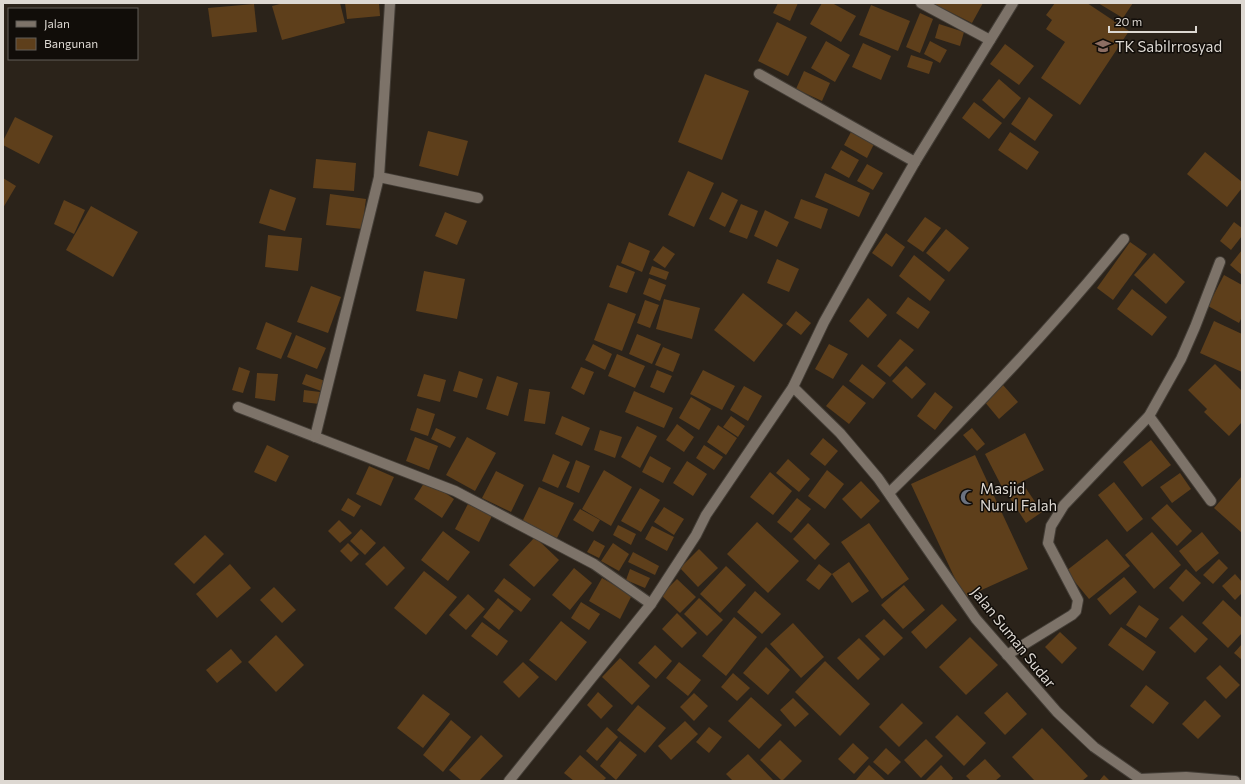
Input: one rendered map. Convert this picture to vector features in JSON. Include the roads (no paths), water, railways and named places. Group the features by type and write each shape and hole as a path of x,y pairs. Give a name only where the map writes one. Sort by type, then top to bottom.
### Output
{"street":[{"path":"315,437 379,177 390,3"},
{"path":"921,3 990,40"},
{"path":"509,781 651,604 696,535 706,515 793,387 824,322 916,162 1013,3"},
{"path":"758,74 916,162"},
{"path":"379,177 478,198"},
{"path":"889,493 963,421 1042,337 1124,239"},
{"path":"1007,655 1072,615 1076,611 1078,600 1048,544 1050,526 1064,505 1149,416 1181,359 1220,262"},
{"name":"Jalan Suman Sudar","path":"793,387 860,455 889,493 976,619 1062,717 1094,747 1140,779 1186,777 1235,781"},
{"path":"238,407 455,491 594,564 651,604"},
{"path":"1149,416 1211,501"}],"place":[{"name":"TK Sabilrrosyad","path":"1103,46"},
{"name":"Masjid Nurul Falah","path":"968,497"}]}
